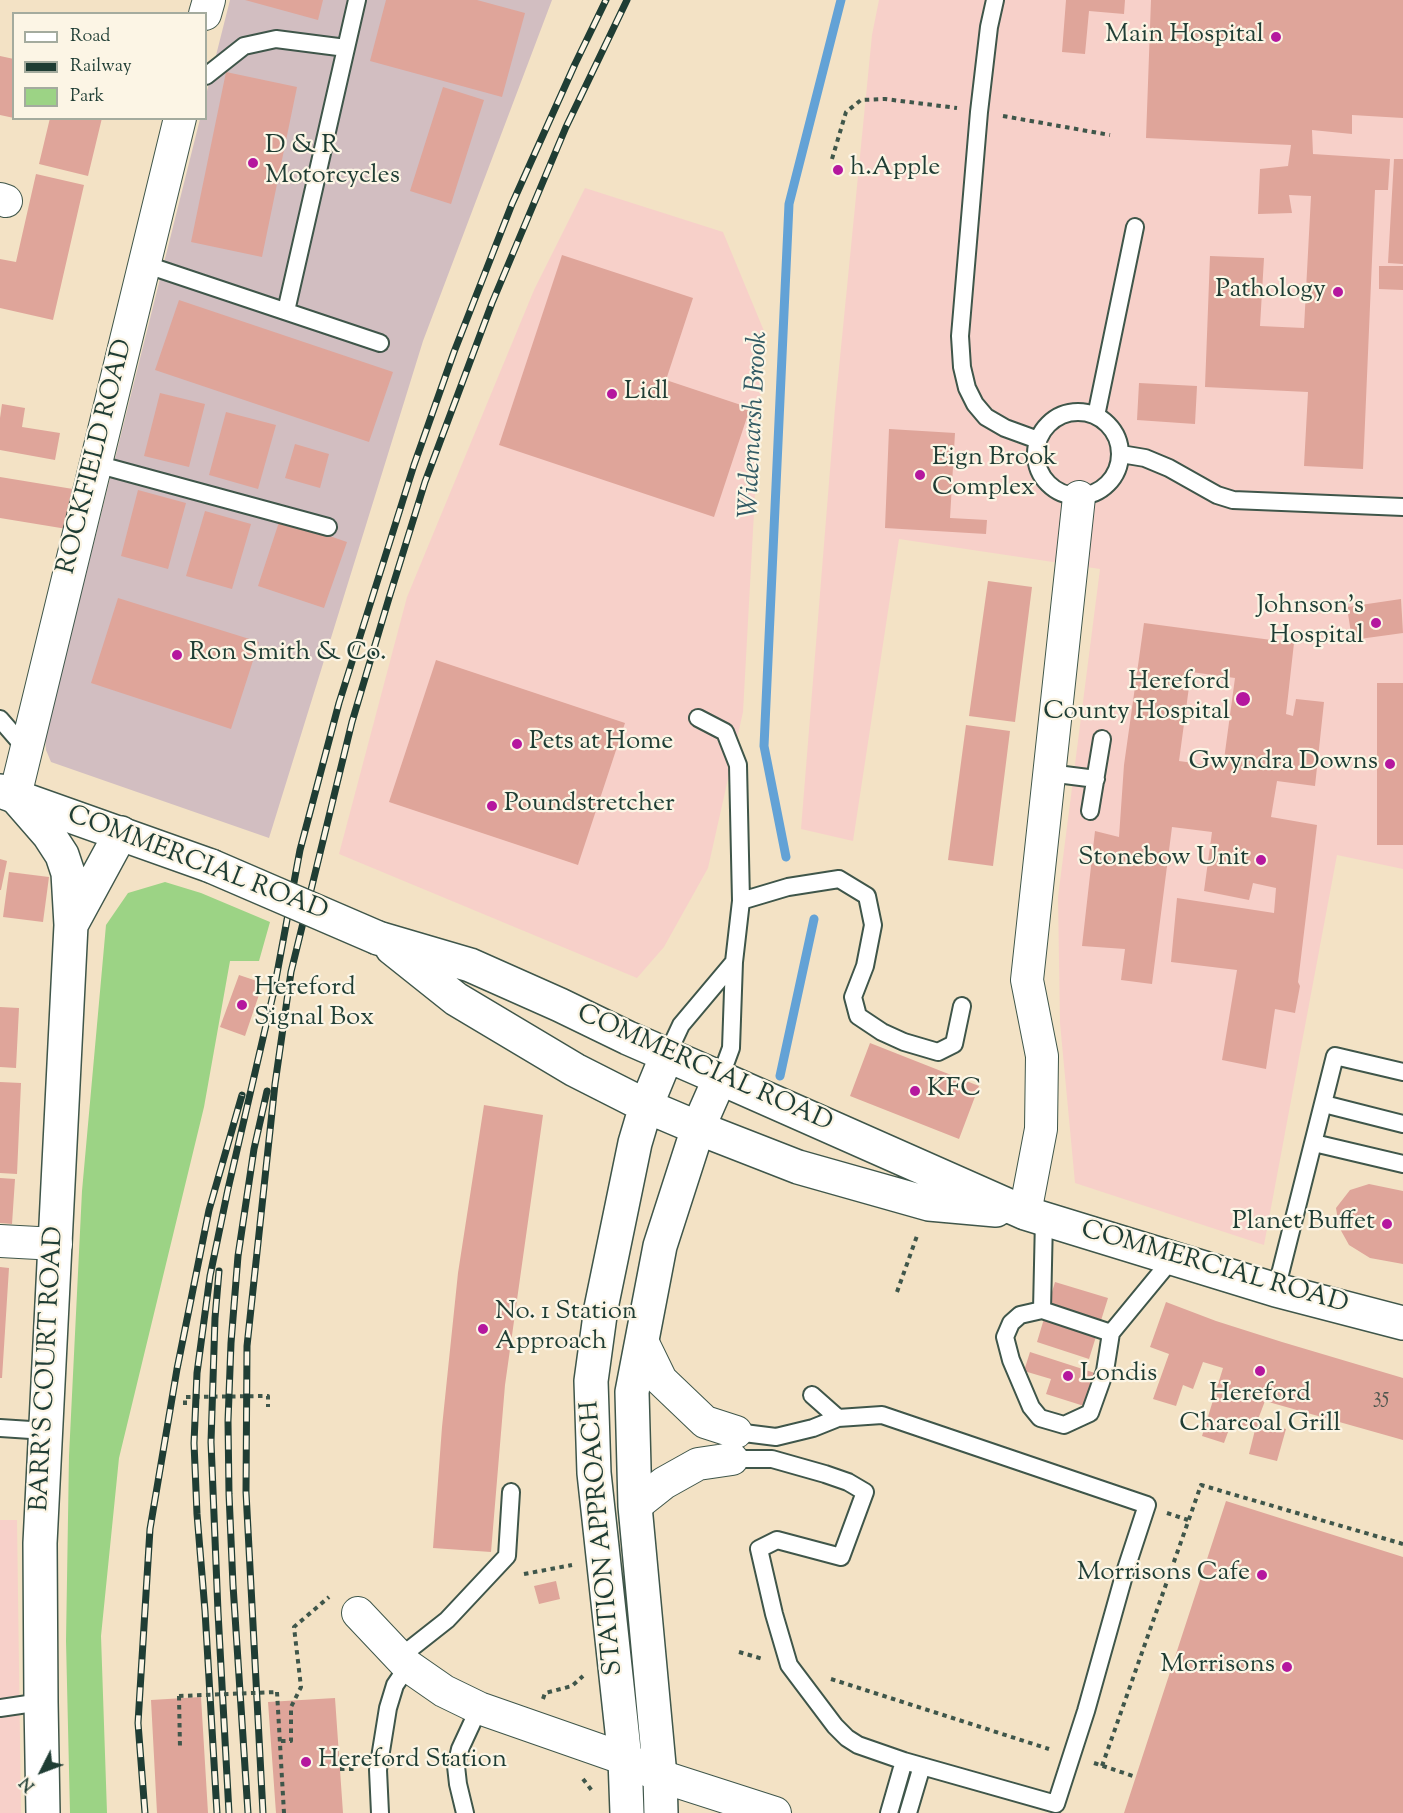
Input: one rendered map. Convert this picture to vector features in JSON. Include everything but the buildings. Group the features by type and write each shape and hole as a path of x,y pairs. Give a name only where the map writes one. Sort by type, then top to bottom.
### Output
{"main road":[{"name":"COMMERCIAL ROAD","path":"7,794 211,866 378,938 470,965 667,1055 1034,1216 1276,1290 1403,1323"},
{"name":"BARR'S COURT ROAD","path":"7,794 49,836 62,855 68,873 71,925 40,1543 44,1813"},
{"name":"BARR'S COURT ROAD","path":"71,925 121,833"},
{"name":"COMMERCIAL ROAD","path":"378,938 456,999 575,1070 646,1106 739,1146 798,1167 929,1203 1034,1216"},
{"name":"STATION APPROACH","path":"627,1813 625,1759 594,1473 591,1381 601,1308 635,1143 646,1106 667,1055"},
{"name":"STATION APPROACH","path":"661,1813 660,1776 635,1506 632,1392 660,1246 698,1128 720,1078"}],"street":[{"name":"ROCKFIELD ROAD","path":"7,794 26,749 180,120"},
{"path":"1034,1216 1041,1130 1042,1056 1027,980 1079,497"},
{"path":"0,1241 56,1244"},
{"path":"635,1506 664,1483 734,1445 705,1422 661,1380 642,1341"},
{"path":"358,1613 404,1661 444,1691 479,1708 625,1759 660,1776 775,1813"}],"lane":[{"path":"286,311 357,0"},
{"path":"995,0 989,27 979,112 960,336 962,367 967,388 975,404 986,417 1005,428 1038,440"},
{"path":"207,75 244,46 276,39 346,48"},
{"path":"1096,416 1135,227"},
{"path":"144,264 380,343"},
{"path":"1082,412 1096,416 1114,431 1119,442 1119,467 1104,488 1092,495 1079,497 1063,494 1049,485 1039,472 1035,456 1038,440 1055,418 1068,413 1082,412"},
{"path":"1120,454 1145,458 1169,468 1216,495 1233,500 1403,507"},
{"path":"96,464 328,527"},
{"path":"698,718 725,732 738,765 741,901 734,962 731,1048 720,1078"},
{"path":"0,719 26,749"},
{"path":"1090,811 1102,739"},
{"path":"1049,773 1096,779"},
{"path":"741,901 788,887 839,879 867,896 873,925 865,966 854,997 858,1016 882,1032 904,1042 938,1052 954,1044 962,1006"},
{"path":"667,1055 681,1025 734,962"},
{"path":"1276,1290 1335,1056 1403,1072"},
{"path":"1324,1104 1403,1124"},
{"path":"1314,1143 1403,1164"},
{"path":"1034,1216 1042,1310"},
{"path":"1111,1333 1042,1310 1020,1315 1011,1323 1005,1337 1011,1360 1031,1407 1040,1418 1064,1425 1090,1413 1105,1371 1111,1333 1172,1259"},
{"path":"812,1395 837,1418"},
{"path":"882,1415 1147,1505 1056,1804 904,1761 858,1745 835,1726 789,1665 759,1549 777,1540 841,1557 865,1492 848,1482 734,1445 813,1428 837,1418 882,1415"},
{"path":"0,1428 46,1431"},
{"path":"380,1813 378,1770 388,1708 404,1661 447,1620 507,1556 511,1492"},
{"path":"0,1708 41,1702"},
{"path":"465,1813 456,1766 460,1749 479,1708"},
{"path":"889,1813 904,1761"},
{"path":"908,1813 922,1766"}],"path":[{"path":"897,1292 929,1203"},
{"path":"185,1405 185,1396 268,1396 268,1407"},
{"path":"1102,1766 1201,1485 1403,1544"},
{"path":"518,1576 603,1560"},
{"path":"280,1741 291,1741 291,1707 301,1687 294,1627 337,1590"},
{"path":"789,1665 1136,1777"},
{"path":"180,1748 179,1696 277,1692 285,1813"}],"shaded area":[{"path":"230,0 552,0 423,341 269,838 51,762 46,750 45,738 200,120 207,120 207,91"},
{"name":"Hereford County Hospital","path":"879,0 1403,0 1403,869 1337,855 1264,1245 1075,1183 1060,1023 1058,897 1100,569 899,539 853,841 801,829 835,408 872,35"},
{"path":"585,188 723,232 764,331 743,712 708,868 664,947 637,978 339,854 407,597 534,290"},
{"path":"0,1520 17,1520 21,1813 0,1813"}],"green space":[{"path":"165,882 201,893 270,922 259,961 230,961 204,1107 119,1458 101,1636 107,1813 70,1813 66,1641 69,1456 82,1191 106,925 128,893"}],"waterway":[{"name":"Widemarsh Brook","path":"786,857 764,746 789,204 841,0"},
{"name":"Widemarsh Brook","path":"780,1076 814,919"}],"railway":[{"path":"217,1813 197,1514 194,1443 197,1373 210,1276 273,995 300,850 339,703 414,465 454,352 512,204 606,0"},
{"path":"263,1813 246,1492 247,1346 275,1084 291,972 352,722 425,482 492,303 566,127 627,0"},
{"path":"248,1813 233,1585 228,1421 238,1256 254,1149 267,1091"},
{"path":"145,1813 138,1723 150,1529 177,1369 209,1210 242,1095"},
{"path":"219,1271 211,1442 229,1813"}],"place":[{"name":"Main Hospital","path":"1276,37"},
{"name":"D & R Motorcycles","path":"253,163"},
{"name":"h.Apple","path":"838,170"},
{"name":"Pathology","path":"1338,292"},
{"name":"Lidl","path":"612,394"},
{"name":"Eign Brook Complex","path":"920,475"},
{"name":"Johnson's Hospital","path":"1376,623"},
{"name":"Ron Smith & Co.","path":"177,655"},
{"name":"Hereford County Hospital","path":"1243,699"},
{"name":"Pets at Home","path":"517,744"},
{"name":"Gwyndra Downs","path":"1390,764"},
{"name":"Poundstretcher","path":"492,806"},
{"name":"Stonebow Unit","path":"1261,860"},
{"name":"Hereford Signal Box","path":"242,1005"},
{"name":"KFC","path":"915,1091"},
{"name":"Planet Buffet","path":"1387,1224"},
{"name":"No. 1 Station Approach","path":"483,1329"},
{"name":"Hereford Charcoal Grill","path":"1260,1371"},
{"name":"Londis","path":"1068,1376"},
{"name":"Morrisons Cafe","path":"1262,1575"},
{"name":"Morrisons","path":"1287,1667"},
{"name":"Hereford Station","path":"306,1762"}]}
